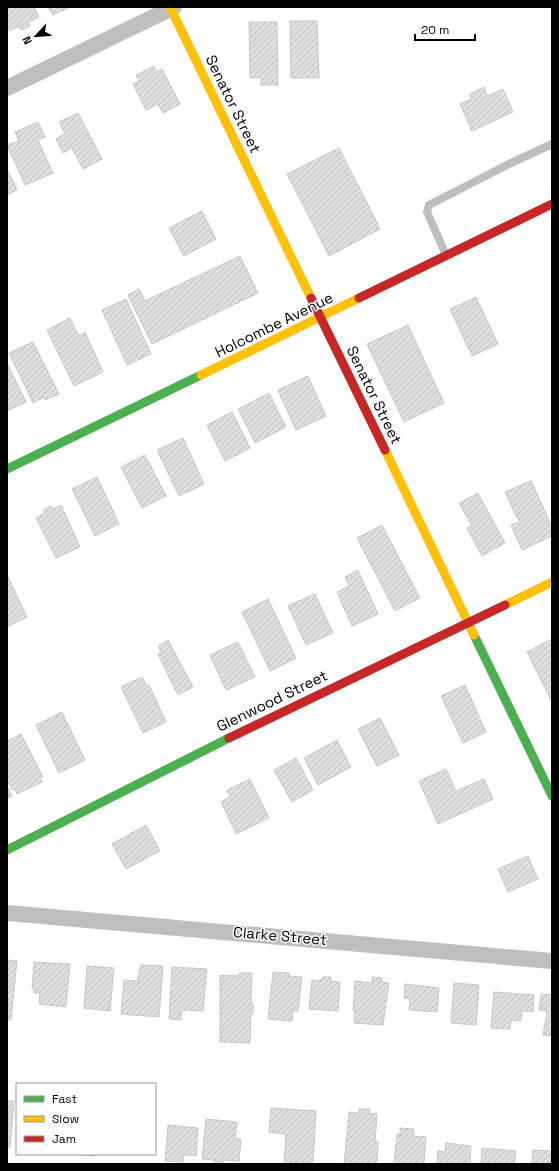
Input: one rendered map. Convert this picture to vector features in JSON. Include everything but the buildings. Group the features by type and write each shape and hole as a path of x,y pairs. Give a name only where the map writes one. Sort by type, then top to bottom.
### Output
{"street":[{"path":"7,88 172,7"},
{"name":"Senator Street","path":"172,7 320,318 552,796"},
{"name":"Holcombe Avenue","path":"7,469 552,204"},
{"name":"Glenwood Street","path":"7,850 187,758 552,582"},
{"name":"Clarke Street","path":"7,913 552,960"}],"lane":[{"path":"447,255 426,212 429,205 508,164 552,144"}],"traffic: fast":[{"path":"7,469 201,375"},
{"path":"474,635 552,796"},
{"path":"7,850 229,738"}],"traffic: slow":[{"path":"170,7 311,298"},
{"path":"201,375 359,298"},
{"path":"385,450 474,635"},
{"path":"505,605 552,582"}],"traffic: jam":[{"path":"359,298 552,204"},
{"path":"311,298 385,450"},
{"path":"229,738 505,605"}]}
